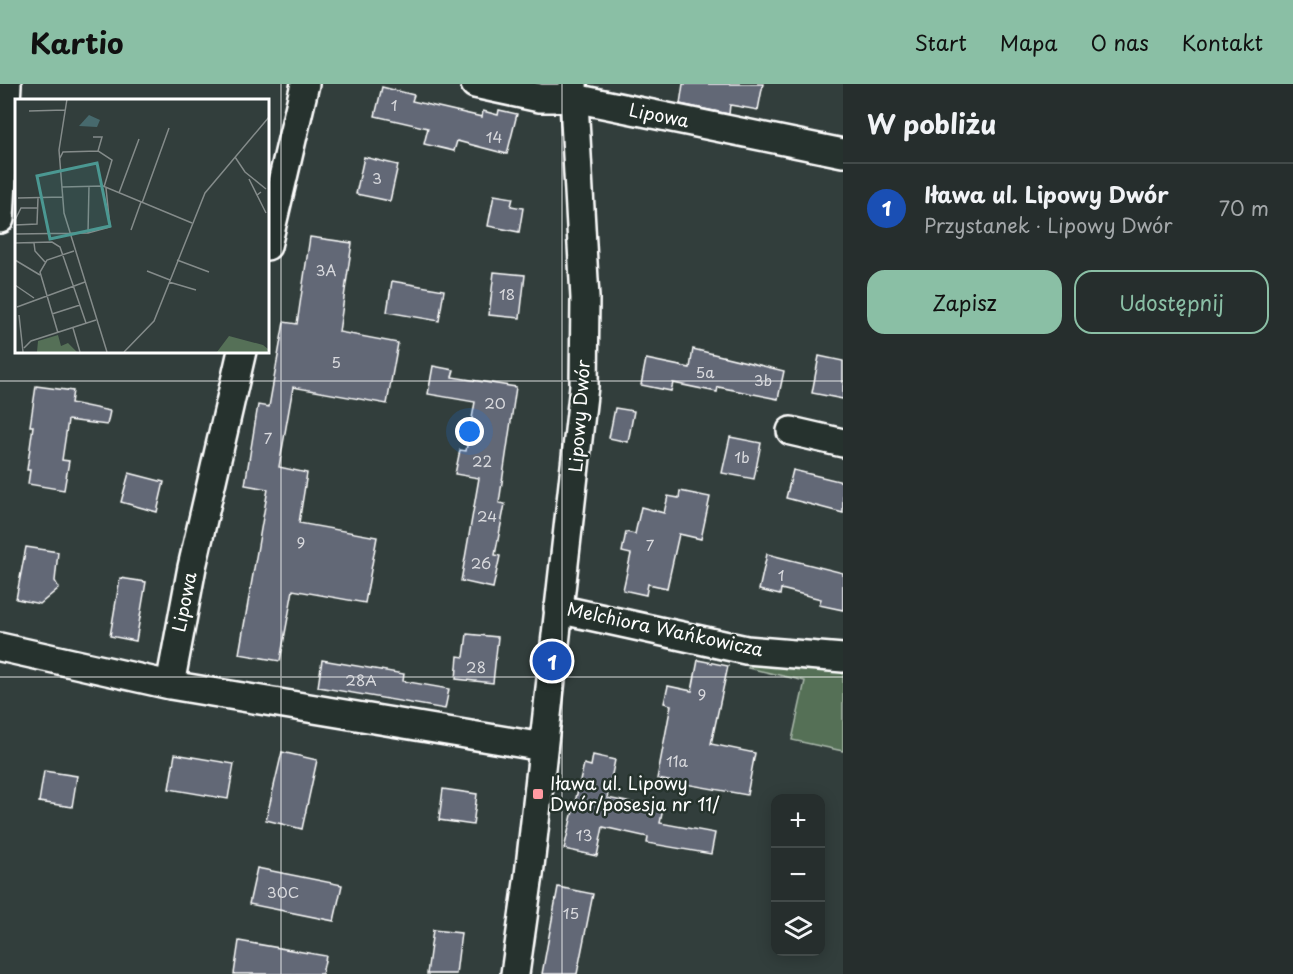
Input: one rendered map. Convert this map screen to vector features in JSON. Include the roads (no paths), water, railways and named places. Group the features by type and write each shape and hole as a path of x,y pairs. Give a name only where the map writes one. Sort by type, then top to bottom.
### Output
{"street":[{"path":"0,219 7,84"},
{"path":"268,242 305,84"},
{"name":"Lipowa","path":"474,84 540,98 574,91 843,153"},
{"name":"Lipowy Dwór","path":"515,974 529,875 558,609 570,528 584,386 585,298 574,91"},
{"name":"Lipowa","path":"170,685 192,567 242,352"},
{"path":"791,431 843,442"},
{"name":"Melchiora Wańkowicza","path":"558,609 746,650 843,658"},
{"path":"0,647 170,685 543,747"}],"place":[{"name":"Iława ul. Lipowy Dwór","path":"552,661"},
{"name":"Iława ul. Lipowy Dwór/posesja nr 11/","path":"538,794"}]}
